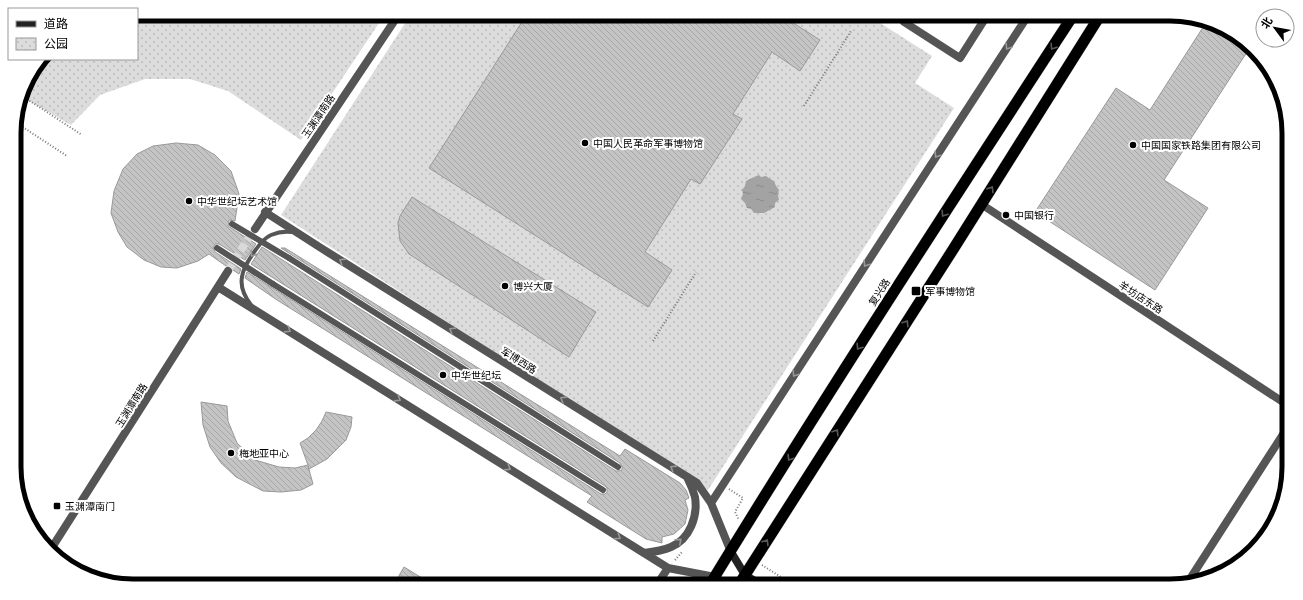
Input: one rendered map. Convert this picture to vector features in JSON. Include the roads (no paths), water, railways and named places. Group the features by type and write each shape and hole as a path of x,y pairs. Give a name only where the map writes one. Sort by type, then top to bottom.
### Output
{"highway":[{"name":"复兴路","path":"714,579 931,234 1069,21"},
{"path":"742,579 1097,21"}],"main road":[{"path":"731,552 745,575 752,579"}],"street":[{"name":"玉渊潭南路","path":"255,229 394,21"},
{"path":"905,21 904,22 960,58 984,21"},
{"path":"711,503 1024,21"},
{"name":"羊坊店东路","path":"981,204 1282,401"},
{"name":"军博西路","path":"266,212 697,483 702,488 711,503 731,552"},
{"path":"232,224 289,258 618,467"},
{"path":"217,248 603,490"},
{"name":"玉渊潭南路","path":"53,545 228,271"},
{"path":"218,287 668,568 703,579"},
{"path":"1191,577 1282,436"},
{"path":"644,553 658,552 672,547 682,540 692,526 696,512 695,497 687,477"},
{"path":"661,579 668,568"}],"lane":[{"path":"255,309 246,299 242,287 242,276 249,260 262,242 270,235 284,231 297,232"}],"water":[{"path":"759,175 761,177 766,176 774,181 779,190 779,200 775,203 775,207 764,213 754,213 751,209 747,208 741,199 743,194 742,190 746,181"}],"tunnel":[{"path":"228,271 254,229"}],"place":[{"name":"中国人民革命军事博物馆","path":"585,143"},
{"name":"中国国家铁路集团有限公司","path":"1133,145"},
{"name":"中华世纪坛艺术馆","path":"189,201"},
{"name":"中国银行","path":"1006,215"},
{"name":"博兴大厦","path":"505,286"},
{"name":"军事博物馆","path":"916,291"},
{"name":"中华世纪坛","path":"443,375"},
{"name":"梅地亚中心","path":"231,453"},
{"name":"玉渊潭南门","path":"57,506"}]}
